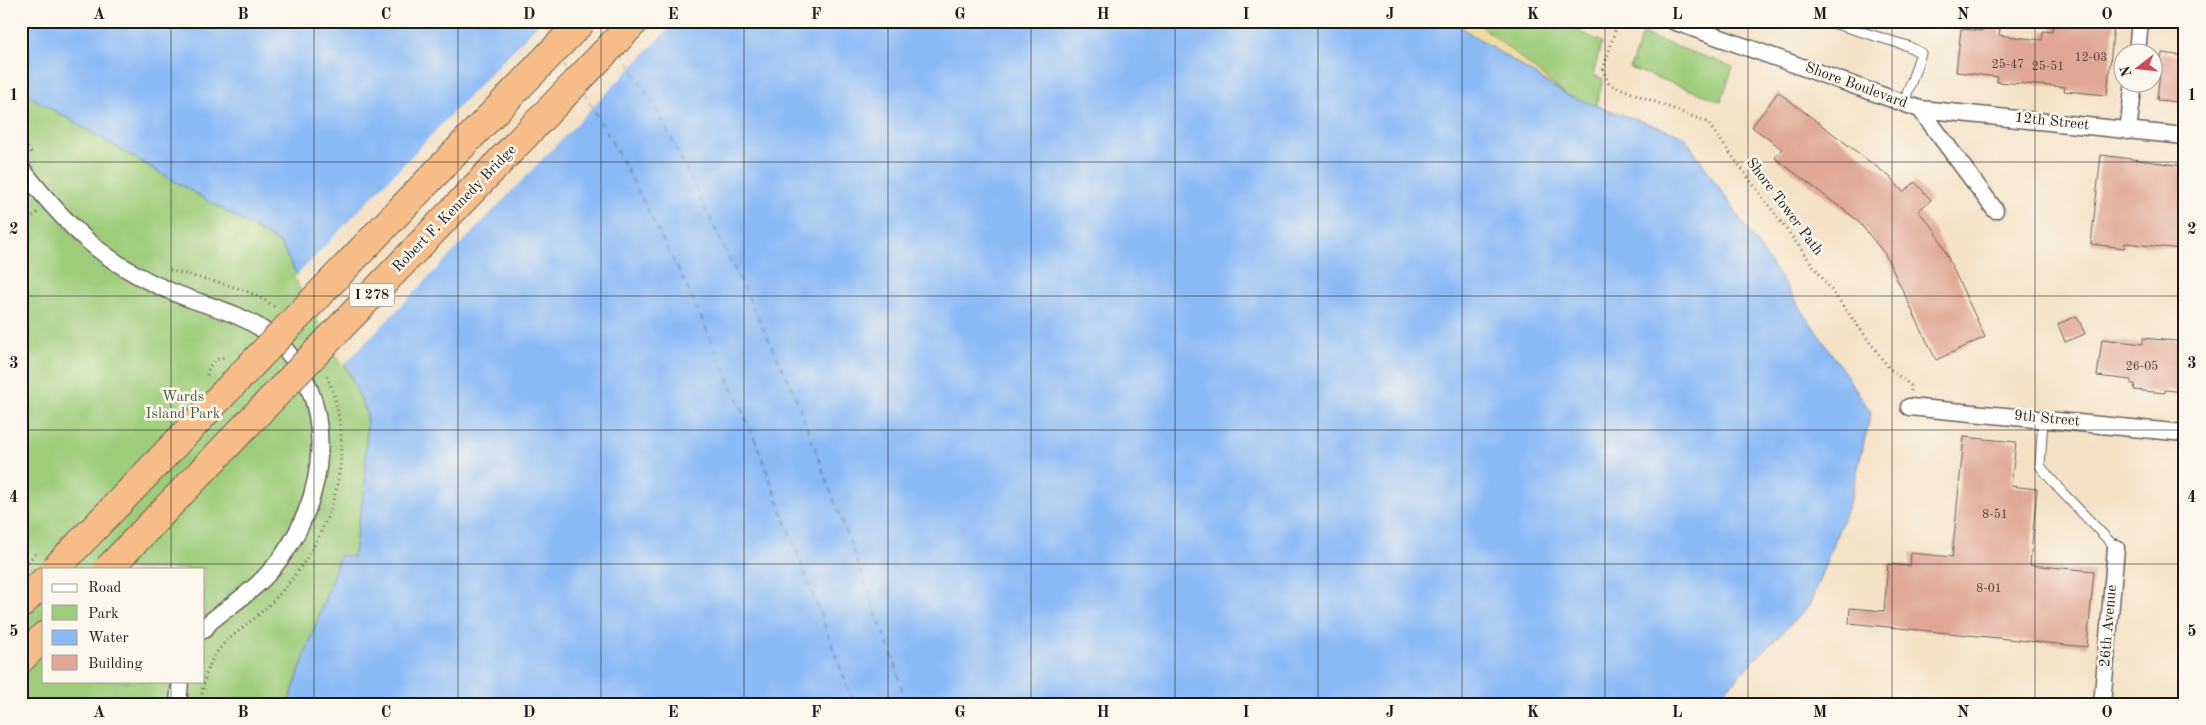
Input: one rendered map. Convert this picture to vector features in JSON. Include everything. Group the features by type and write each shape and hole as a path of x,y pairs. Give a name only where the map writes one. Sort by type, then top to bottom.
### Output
{"highway":[{"name":"I 278","path":"57,568 582,21"},
{"name":"Robert F. Kennedy Bridge","path":"109,568 635,21"},
{"path":"21,604 42,583"},
{"path":"21,659 42,638"}],"street":[{"name":"Shore Boulevard","path":"1673,21 1920,109 1995,210"},
{"path":"2138,42 2140,21"},
{"path":"2128,130 2133,92"},
{"name":"12th Street","path":"1920,109 2185,136"},
{"path":"21,168 64,220 102,254 124,269 172,292 241,316 270,335 296,362 315,401 321,444 319,466 311,500 302,523 275,566 260,584 210,622 205,629"},
{"name":"9th Street","path":"1909,407 2185,433"},
{"name":"26th Avenue","path":"2102,704 2116,548"},
{"path":"178,704 180,682"}],"lane":[{"path":"1826,21 1908,46 1921,53 1904,103"},
{"path":"2043,419 2040,466 2061,491 2116,548"}],"path":[{"name":"Shore Tower Path","path":"1618,21 1603,70 1609,84 1707,122 1889,368 1911,386"}],"green space":[{"path":"1475,21 1557,21 1602,42 1593,75 1603,79 1596,106 1566,95"},
{"path":"1642,34 1733,67 1721,101 1630,68"},
{"name":"Wards Island Park","path":"21,91 280,243 345,364 367,414 365,486 353,557 341,556 288,704 21,704"}],"sand":[{"path":"1451,21 1475,21 1566,95"}],"water":[{"path":"21,21 1451,21 1566,95 1684,136 1871,412 1851,498 1809,606 1711,704 288,704 340,555 353,557 365,486 367,413 345,364 280,243 21,91"}],"pier":[{"path":"541,21 676,21 343,366 295,277"}],"building":[{"path":"2053,21 2114,24 2107,95 2064,91 2065,87 1997,82 1998,77 1956,72 1961,29 1982,31 1982,27 2000,29 1999,35 2042,40 2043,31 2052,32"},
{"path":"2164,53 2185,56 2185,103 2157,100 2158,92 2164,92"},
{"path":"1778,92 1890,177 1903,192 1915,182 1931,200 1918,211 1935,230 1985,337 1936,360 1885,254 1857,220 1775,158 1782,149 1752,127"},
{"path":"2101,155 2185,166 2185,216 2181,249 2125,243 2124,248 2091,244"},
{"path":"2077,316 2085,334 2065,342 2058,324"},
{"path":"2143,338 2185,342 2185,392 2165,390 2165,393 2134,390 2135,384 2131,384 2131,380 2097,376 2102,339 2143,344"},
{"path":"1964,437 2016,442 2011,486 2037,489 2030,565 2094,571 2087,647 1849,623 1850,608 1884,611 1888,564 1910,566 1911,553 1952,557"}],"ferry route":[{"path":"545,21 552,34"},
{"path":"604,21 609,29"},
{"path":"622,52 659,113 793,390 896,666 906,704"},
{"path":"565,58 572,69"},
{"path":"584,92 626,168 693,299 754,437 854,704"}]}
